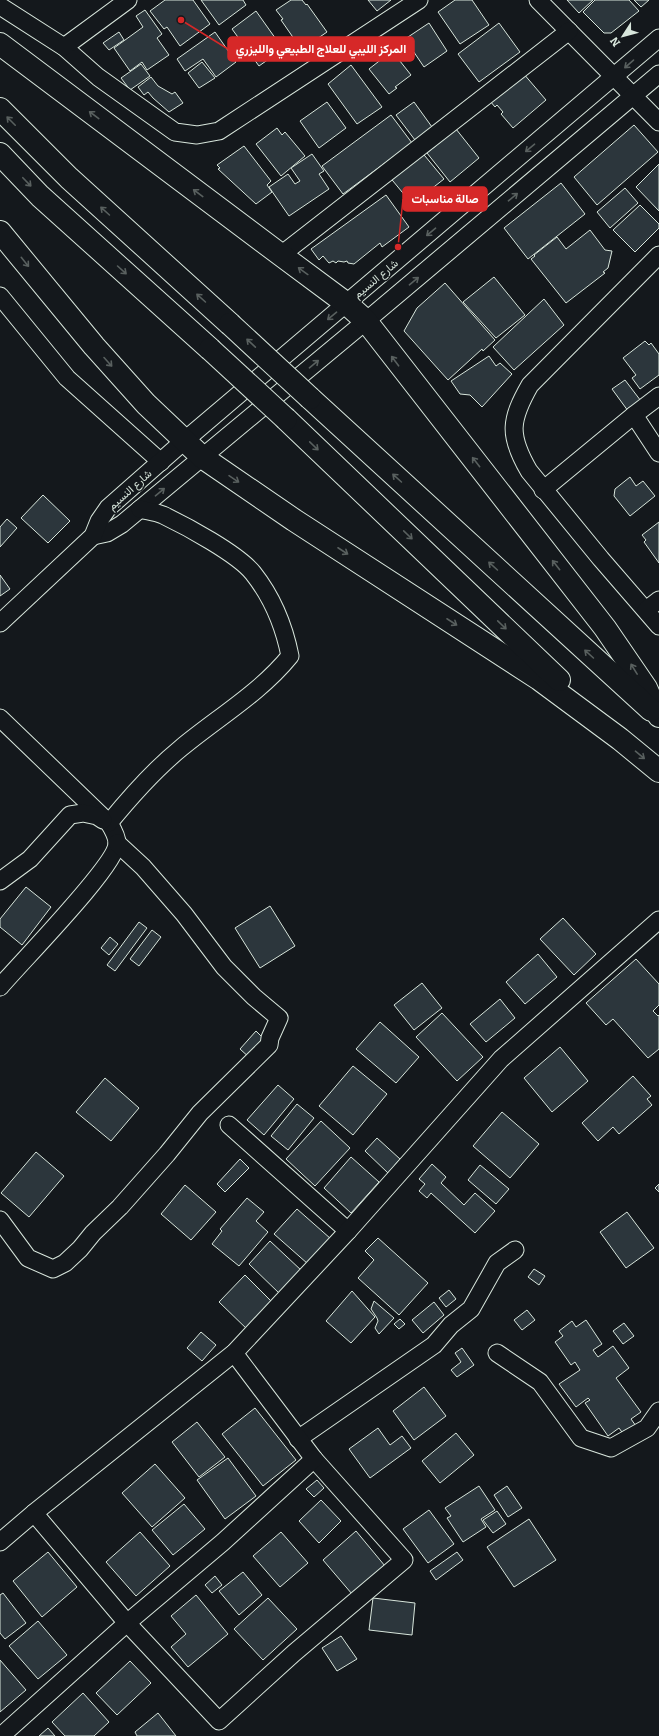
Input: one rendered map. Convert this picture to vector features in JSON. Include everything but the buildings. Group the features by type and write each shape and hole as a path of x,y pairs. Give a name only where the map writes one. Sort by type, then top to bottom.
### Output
{"highway":[{"path":"0,44 348,304 366,321 605,628 646,688 659,717"},
{"path":"0,109 69,178 659,717"},
{"path":"0,154 40,196 286,419 620,739"},
{"path":"0,232 94,346 146,404 202,457 294,520 539,679 620,739 659,771"}],"street":[{"path":"64,47 128,0"},
{"path":"0,6 64,47 98,77 175,132 197,135 219,130 419,0"},
{"path":"538,0 659,122"},
{"path":"281,255 569,31"},
{"name":"شارع النسيم","path":"94,536 99,520 108,508 184,441 348,304 659,38"},
{"name":"شارع النسيم","path":"94,536 107,532 122,524 659,74"},
{"path":"659,255 530,385 518,406 514,423 514,441 520,456 529,471 601,559 652,605 659,626"},
{"path":"0,296 67,378 161,462"},
{"path":"543,490 659,396"},
{"path":"634,415 659,453"},
{"path":"109,823 134,792 156,770 180,749 277,672 290,656 285,633 276,610 252,572 232,555 194,532 162,515 140,509"},
{"path":"0,623 94,536"},
{"path":"0,718 109,823 117,843 142,866 184,914 224,966 254,997 279,1018 270,1038 269,1045 200,1113 167,1154 120,1207 65,1263 53,1269 28,1258 0,1220"},
{"path":"0,881 30,859 70,815 83,813 97,816 109,823"},
{"path":"0,986 78,901 112,856 117,843"},
{"path":"0,1542 234,1353 348,1231 501,1059 659,920"},
{"path":"229,1125 348,1231"},
{"path":"298,1438 434,1345 451,1326 471,1308 497,1263 515,1250"},
{"path":"34,1513 127,1623 219,1721 294,1653 404,1560 314,1459 234,1353"},
{"path":"497,1353 540,1382 581,1438 611,1448 647,1428 659,1411"},
{"path":"1,1736 127,1623 223,1542 314,1459"}],"place":[{"name":"المركز الليبي للعلاج الطبيعي والليزري","path":"181,20"},
{"name":"صالة مناسبات","path":"398,247"}]}
